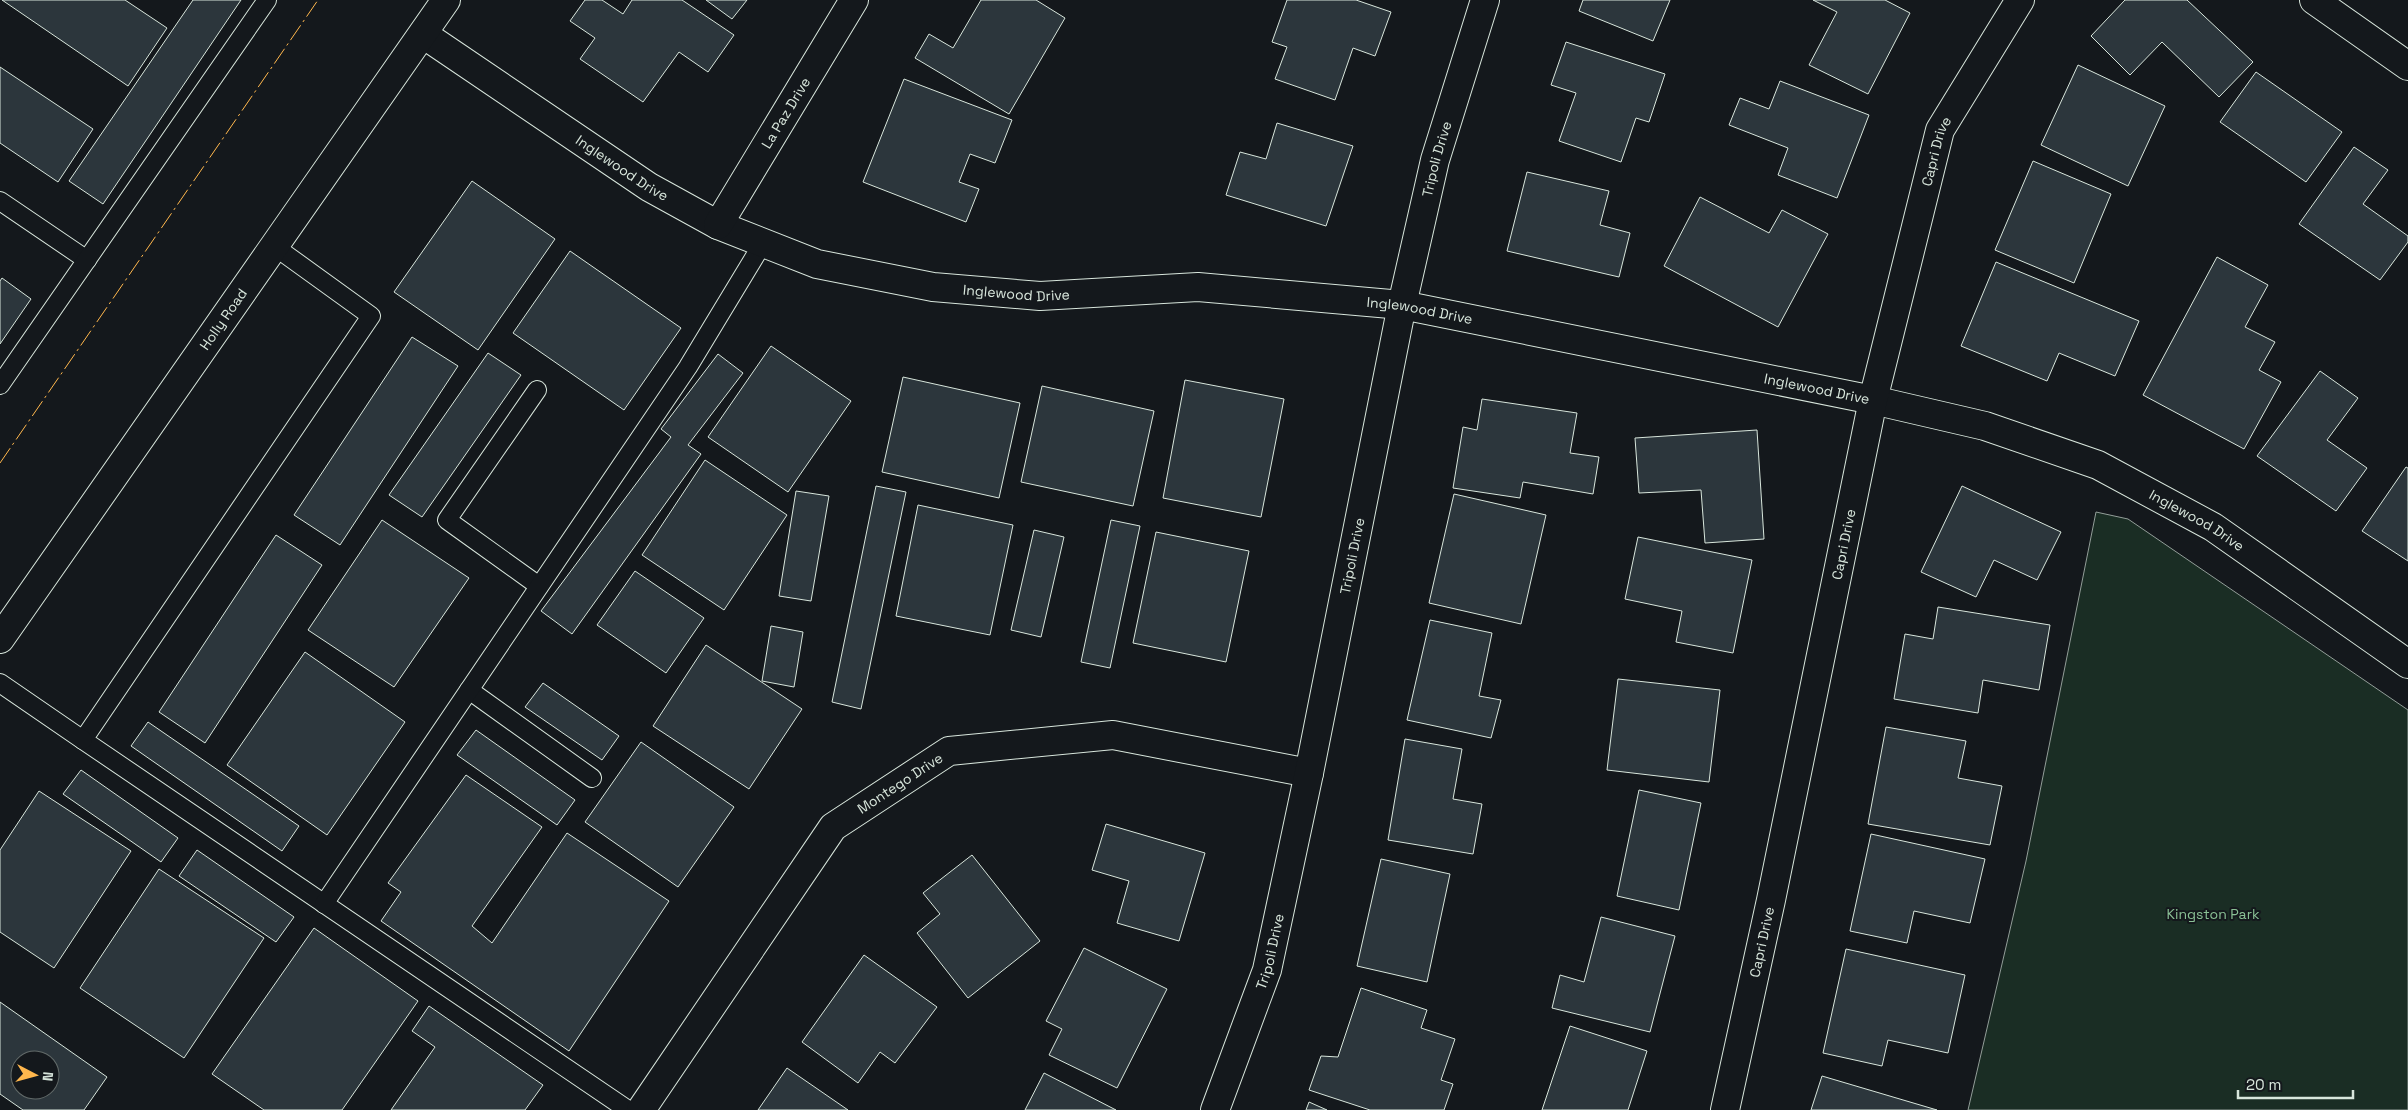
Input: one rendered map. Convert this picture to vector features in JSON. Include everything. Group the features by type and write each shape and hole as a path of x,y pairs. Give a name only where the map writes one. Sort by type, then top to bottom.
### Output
{"street":[{"name":"Holly Road","path":"0,639 446,0"},
{"name":"La Paz Drive","path":"718,225 854,0"},
{"name":"Tripoli Drive","path":"1215,1110 1267,970 1309,773 1402,305 1435,160 1485,0"},
{"name":"Capri Drive","path":"1725,1110 1771,900 1873,400 1940,130 2020,0"},
{"path":"2314,0 2408,66"},
{"name":"Inglewood Drive","path":"423,34 649,187 718,225 817,264 933,287 1040,296 1198,287 1402,305 1873,400 1985,426 2098,465 2214,527 2408,664"},
{"name":"Montego Drive","path":"641,1110 834,827 949,751 1113,735 1309,773"}],"lane":[{"path":"0,384 267,0"},
{"path":"0,201 87,260"},
{"path":"324,904 688,367 763,243"},
{"path":"82,740 372,316 274,246"},
{"path":"537,390 447,520 539,586"},
{"path":"0,682 82,740 628,1110"},
{"path":"469,690 592,778"}],"green space":[{"name":"Kingston Park","path":"2096,512 2128,519 2408,710 2408,1110 1968,1110 2026,861"}],"building":[{"path":"2,0 125,0 167,28 128,86"},
{"path":"193,0 241,0 103,204 69,181"},
{"path":"585,0 602,0 623,14 632,0 682,0 734,35 708,72 679,52 643,102 580,59 595,38 570,21"},
{"path":"706,0 747,0 732,19"},
{"path":"981,0 1036,0 1065,18 1009,114 915,58 929,34 953,48"},
{"path":"1287,0 1356,0 1391,12 1375,56 1353,48 1335,100 1275,79 1287,47 1272,42"},
{"path":"1583,0 1670,0 1653,41 1579,11"},
{"path":"1813,0 1885,0 1910,13 1868,94 1809,65 1837,12"},
{"path":"2125,0 2187,0 2253,62 2219,97 2162,42 2130,75 2091,36"},
{"path":"1566,42 1665,74 1649,122 1636,118 1621,162 1559,141 1576,93 1551,85"},
{"path":"2078,65 2165,106 2128,186 2041,145"},
{"path":"0,67 93,129 58,182 0,143"},
{"path":"2256,72 2342,132 2306,182 2220,122"},
{"path":"904,79 1012,120 995,163 970,154 959,182 979,189 966,222 863,182"},
{"path":"1780,81 1869,115 1837,198 1778,175 1788,148 1729,125 1740,98 1769,109"},
{"path":"1277,123 1353,146 1326,226 1226,195 1240,152 1266,159"},
{"path":"2354,147 2388,170 2363,204 2408,236 2408,242 2380,280 2299,224"},
{"path":"2033,161 2111,194 2074,283 1995,250"},
{"path":"1527,172 1609,191 1600,225 1630,233 1619,277 1507,251"},
{"path":"472,181 555,239 478,350 394,292"},
{"path":"1700,197 1769,233 1782,210 1828,234 1778,327 1664,266"},
{"path":"570,251 681,328 624,410 513,333"},
{"path":"2217,257 2268,285 2245,327 2275,342 2259,370 2281,382 2244,449 2143,395"},
{"path":"1996,262 2139,321 2115,376 2059,353 2047,381 1961,346"},
{"path":"2,278 31,299 0,344 0,281"},
{"path":"412,337 458,366 340,545 294,515"},
{"path":"771,346 851,401 788,492 708,437"},
{"path":"488,353 521,375 422,517 389,495"},
{"path":"718,354 743,373 688,445 701,454 572,634 541,611 671,437 661,429"},
{"path":"2320,371 2358,398 2327,440 2367,468 2336,511 2257,456"},
{"path":"903,377 1020,403 999,498 882,472"},
{"path":"1185,380 1284,399 1261,517 1163,498"},
{"path":"1042,386 1154,411 1133,506 1021,482"},
{"path":"1482,399 1577,413 1570,453 1599,457 1593,494 1523,482 1520,498 1453,488 1463,427 1477,430"},
{"path":"1757,430 1764,539 1705,543 1701,490 1639,493 1635,438"},
{"path":"705,460 787,515 724,610 642,555"},
{"path":"2406,467 2408,468 2408,561 2362,531"},
{"path":"876,486 906,492 861,709 832,702"},
{"path":"1962,486 2061,532 2037,580 1994,560 1976,597 1921,572"},
{"path":"796,491 829,496 811,601 779,596"},
{"path":"1454,494 1546,515 1521,624 1429,603"},
{"path":"918,505 1013,525 990,635 896,616"},
{"path":"382,520 469,578 394,687 308,630"},
{"path":"1111,520 1140,526 1110,668 1081,662"},
{"path":"1034,530 1064,537 1041,637 1011,630"},
{"path":"1156,532 1249,551 1226,662 1133,643"},
{"path":"276,535 322,565 205,743 159,712"},
{"path":"1638,537 1752,560 1733,653 1676,642 1682,611 1625,599"},
{"path":"635,571 704,618 666,673 597,625"},
{"path":"1938,607 2050,625 2039,690 1983,680 1978,713 1894,699 1905,634 1933,639"},
{"path":"1430,620 1492,633 1479,696 1501,700 1491,738 1407,720"},
{"path":"771,626 803,632 794,687 762,681"},
{"path":"706,645 802,709 749,789 653,726"},
{"path":"305,652 405,722 327,835 227,765"},
{"path":"1618,679 1720,690 1709,782 1607,770"},
{"path":"543,683 619,736 602,760 525,707"},
{"path":"148,722 299,826 282,851 131,746"},
{"path":"1886,727 1966,741 1958,778 2002,786 1990,845 1868,824"},
{"path":"476,730 575,800 557,825 457,755"},
{"path":"1405,739 1462,749 1453,799 1482,804 1473,854 1388,840"},
{"path":"641,742 734,807 678,887 585,822"},
{"path":"81,770 178,838 161,862 63,794"},
{"path":"466,775 542,827 472,926 492,943 567,833 669,901 569,1051 381,921 401,892 388,883"},
{"path":"1639,790 1701,803 1679,910 1617,896"},
{"path":"39,791 131,851 54,968 0,932 0,850"},
{"path":"1106,824 1205,853 1179,941 1117,923 1129,881 1092,870"},
{"path":"1871,834 1985,859 1970,923 1914,911 1907,943 1850,931"},
{"path":"197,850 294,917 276,942 179,876"},
{"path":"972,855 1040,941 968,998 917,933 940,914 923,893"},
{"path":"1381,859 1450,874 1427,982 1357,966"},
{"path":"159,869 264,938 184,1058 80,988"},
{"path":"1601,917 1675,936 1650,1032 1552,1008 1560,975 1584,982"},
{"path":"314,928 418,1001 342,1110 264,1110 212,1074"},
{"path":"1084,948 1167,989 1117,1088 1049,1055 1062,1029 1046,1021"},
{"path":"1846,949 1965,975 1948,1053 1888,1040 1882,1066 1823,1053"},
{"path":"864,955 937,1007 895,1063 880,1052 858,1083 802,1042"},
{"path":"1361,988 1427,1010 1421,1028 1455,1039 1441,1080 1453,1084 1444,1110 1370,1110 1309,1090 1321,1056 1338,1057"},
{"path":"0,1002 107,1077 84,1110 23,1110 0,1094"},
{"path":"429,1006 543,1085 525,1110 391,1110 435,1047 412,1031"},
{"path":"1570,1026 1647,1051 1628,1110 1542,1110"},
{"path":"787,1068 848,1110 758,1110"},
{"path":"1044,1073 1116,1110 1025,1110"},
{"path":"1822,1076 1937,1110 1811,1110"},
{"path":"1309,1102 1327,1110 1306,1110"}],"power":[{"path":"0,463 318,0"}]}
